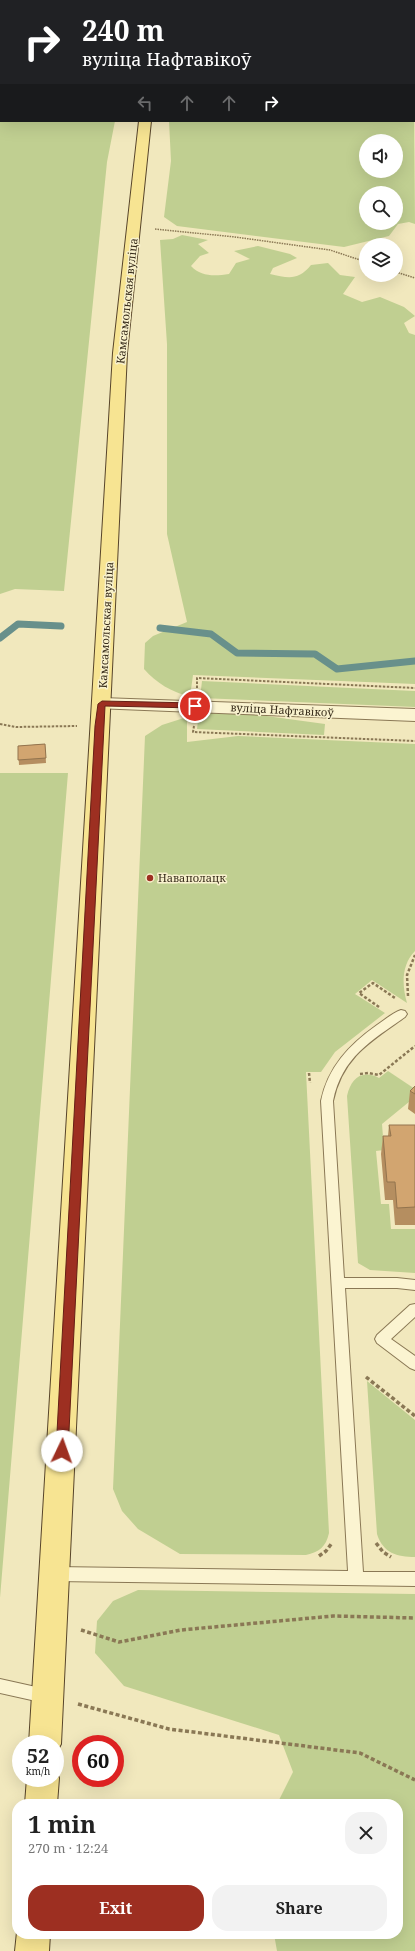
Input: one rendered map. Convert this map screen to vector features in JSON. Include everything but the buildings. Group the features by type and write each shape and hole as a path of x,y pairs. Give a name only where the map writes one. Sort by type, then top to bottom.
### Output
{"main road":[{"name":"Камсамольская вуліца","path":"46,1735 59,1513 99,726 102,704 120,353 145,122"},
{"path":"41,1799 42,1787"},
{"path":"32,1951 33,1939"}],"street":[{"name":"вуліца Нафтавікоў","path":"102,704 415,715"}],"lane":[{"path":"356,1578 327,1101 329,1088 334,1075 346,1057 398,1016"},
{"path":"338,1283 397,1283 415,1285"},
{"path":"415,1310 382,1339 415,1364"},
{"path":"55,1574 415,1579"},
{"path":"0,1686 48,1697"}],"path":[{"path":"134,227 235,237 330,250 359,260"},
{"path":"403,274 415,278"},
{"path":"198,678 415,688"},
{"path":"0,724 16,727 99,726"},
{"path":"193,732 415,741"},
{"path":"410,1001 406,988 407,971 415,955"},
{"path":"396,999 373,983 359,993 398,1016"},
{"path":"357,1075 368,1073 379,1075 415,1046"},
{"path":"309,1073 310,1089"},
{"path":"363,1382 362,1374 415,1416"},
{"path":"317,1557 326,1551 332,1538"},
{"path":"375,1539 383,1552 398,1559"},
{"path":"53,1608 76,1629 120,1642 181,1630 333,1616 415,1618"},
{"path":"48,1697 92,1707 168,1729 360,1753 415,1780"}],"green space":[{"path":"0,122 115,122 107,162 64,591 15,589 0,594"},
{"path":"169,122 414,122 415,224 409,222 403,223 403,186 359,186 359,230 394,230 389,236 381,238 359,238 359,243 344,247 177,226 164,217 171,161"},
{"path":"182,235 208,240 198,244 209,253 200,256 191,266 195,270 204,274 229,274 236,263 250,259 234,251 258,246 290,254 297,258 273,268 270,274 282,277 292,277 302,274 311,265 328,263 340,275 355,277 343,294 362,302 380,297 404,307 415,316 404,323 409,333 415,335 415,684 193,675 190,697 165,686 154,679 144,669 145,643 153,636 187,622 167,534 167,344 160,240 173,239"},
{"path":"202,681 415,691 415,707 200,698"},
{"path":"199,712 259,715 325,724 324,735 197,729"},
{"path":"187,717 187,742 238,736 415,744 415,951 410,957 405,969 404,990 407,1003 372,980 355,994 385,1013 335,1052 321,1072 306,1072 329,1533 326,1542 321,1548 306,1555 180,1554 138,1529 122,1511 113,1489 145,736 162,725"},
{"path":"0,773 68,773 0,1598"},
{"path":"388,1071 415,1089 415,1097 382,1124 384,1150 376,1151 381,1204 389,1204 391,1229 415,1229 415,1273 370,1270 358,1263 347,1096 351,1085 358,1077 362,1075 373,1075 379,1078"},
{"path":"367,1381 415,1420 415,1557 397,1555 387,1550 383,1546 377,1534"},
{"path":"138,1590 415,1594 415,1951 277,1951 275,1939 403,1939 403,1799 280,1799 293,1772 279,1735 124,1686 95,1653 97,1621 113,1601"}],"waterway":[{"path":"0,638 18,624 61,626"},
{"path":"160,628 211,634 237,653 315,654 337,669 415,661"}],"place":[{"name":"Наваполацк","path":"150,878"}],"route":[{"path":"62,1451 99,726 102,704 195,706"}]}
